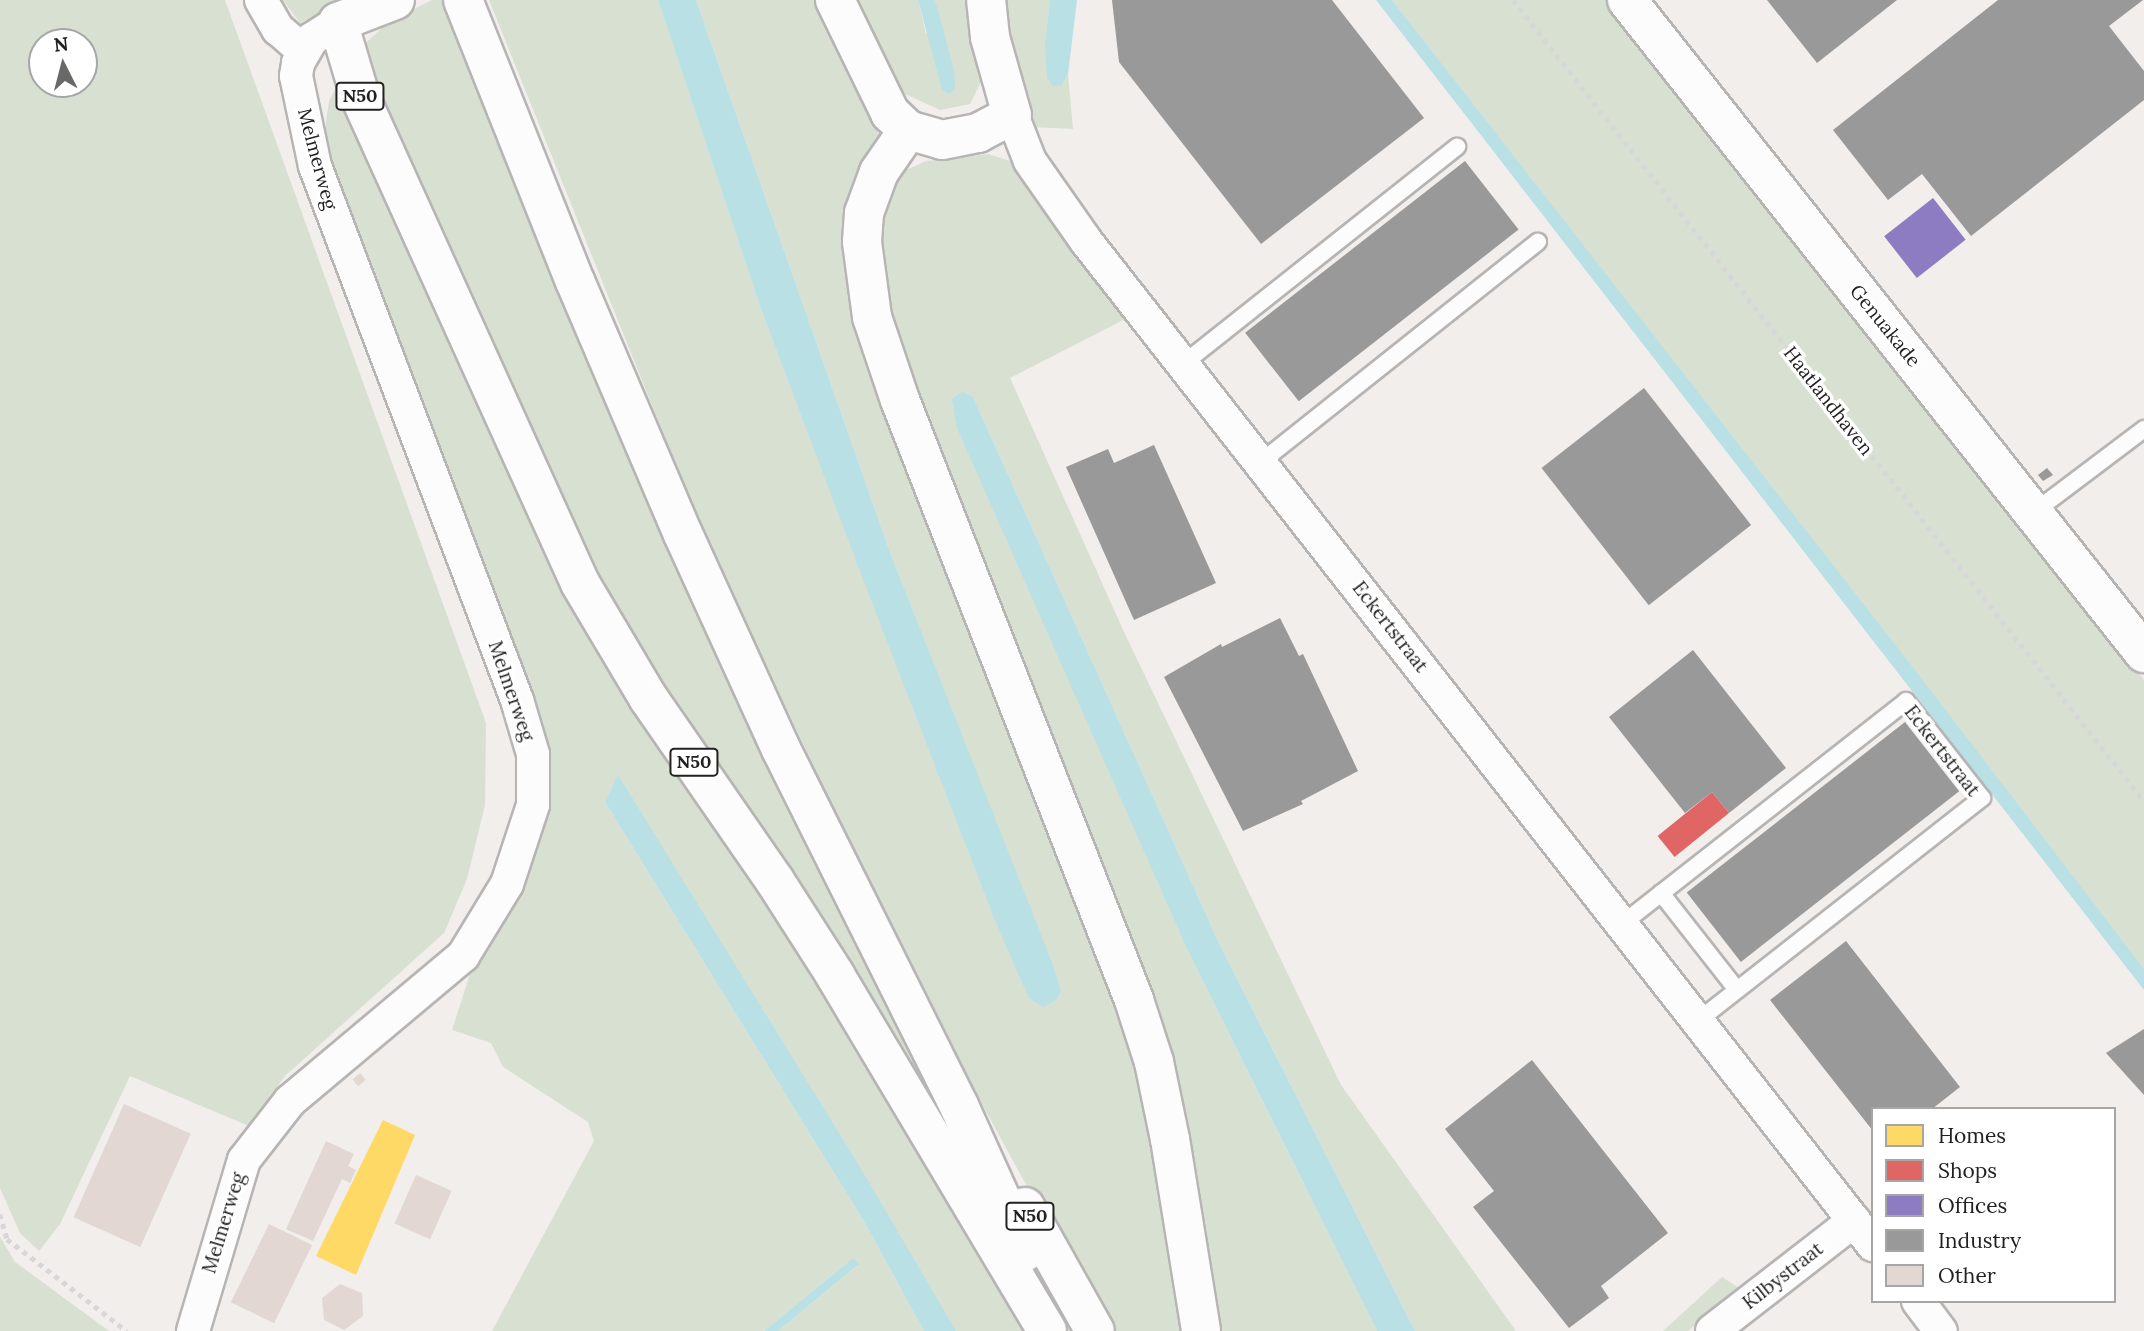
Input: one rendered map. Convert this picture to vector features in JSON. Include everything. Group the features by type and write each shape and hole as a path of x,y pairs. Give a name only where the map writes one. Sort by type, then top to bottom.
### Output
{"main road":[{"path":"338,22 396,0"},
{"path":"835,0 890,113 908,130 954,139 978,133 1012,115 990,37 986,0"},
{"name":"Genuakade","path":"1627,0 2144,653"},
{"name":"N50","path":"468,13 565,258 683,534 781,748 959,1106 1020,1243 1067,1331"},
{"name":"N50","path":"338,22 361,99 580,583 649,699 820,952 1046,1331"},
{"path":"908,130 879,172 864,213 862,242 872,317 900,400 1134,1000 1170,1139 1201,1331"},
{"name":"N50","path":"959,1106 1036,1225 1095,1331"}],"street":[{"path":"261,0 278,29 303,51 322,29 338,22"},
{"name":"Melmerweg","path":"193,1331 244,1160 290,1101 463,956 507,884 533,805 533,754 517,701 321,188 296,76 303,51"},
{"name":"Eckertstraat","path":"1012,115 1037,172 1183,364 1863,1233"},
{"name":"Kilbystraat","path":"1712,1331 1863,1233"},
{"path":"1920,1303 1941,1331"}],"lane":[{"path":"1183,364 1457,147"},
{"path":"1261,462 1538,242"},
{"path":"2034,512 2144,429"},
{"name":"Eckertstraat","path":"1622,924 1906,701 1982,797 1698,1021"},
{"path":"1661,893 1738,990"}],"path":[{"name":"Haatlandhaven","path":"1513,0 2144,802"},
{"path":"0,1214 7,1238 127,1331"}],"shaded area":[{"path":"0,0 225,0 486,723 485,805 467,879 444,933 285,1076 249,1126 130,1076 60,1224 39,1251 20,1233 0,1188"},
{"path":"283,0 348,0 300,23"},
{"path":"432,0 442,0 667,548 1048,1331 956,1331 618,776 605,802 865,1223 924,1331 778,1331 858,1265 853,1258 764,1331 492,1331 594,1141 588,1122 503,1067 491,1043 452,1030 471,971 536,835 496,602 429,417 328,177 322,151 329,101 353,55 387,23"},
{"path":"489,0 658,0 761,309 993,916 1061,990 891,555 696,0 817,0 881,139 850,217 1143,1048 1193,1331 1106,1331 923,996 707,542"},
{"path":"857,0 918,0 926,34 938,18 935,0 972,0 982,80 970,104 940,110 905,94 892,81"},
{"path":"999,0 1050,0 1045,42 1062,85 1068,74 1073,129 1031,127"},
{"path":"1392,0 1608,0 2144,680 2144,969"},
{"path":"988,154 1013,162 1034,197 1129,317 1010,378 1124,632 1341,1085 1516,1331 1415,1331 1218,941 973,397 1189,953 1377,1331 1213,1331 1187,1142 915,415 871,243 889,188 902,172 926,161"},
{"path":"0,1237 15,1262 109,1331 0,1331"},
{"path":"1722,1277 1739,1288 1688,1331 1663,1331"}],"water":[{"path":"658,0 696,0 891,555 1053,965 1061,990 1056,1000 1043,1007 1029,998 993,916 866,587 761,309"},
{"path":"918,0 935,0 954,70 955,88 950,94 942,90"},
{"path":"1050,0 1077,0 1068,74 1062,85 1053,86 1047,78 1045,42"},
{"path":"1376,0 1392,0 1918,674 2144,969 2144,990"},
{"path":"962,392 973,397 1218,941 1415,1331 1377,1331 1189,953 957,428 952,399"},
{"path":"618,775 860,1167 956,1331 924,1331 865,1223 605,802"},
{"path":"853,1258 859,1264 778,1331 764,1331"}],"building: Homes":[{"path":"383,1120 415,1135 356,1275 316,1256"}],"building: Shops":[{"path":"1712,792 1729,813 1675,857 1658,836"}],"building: Offices":[{"path":"1933,198 1966,240 1917,278 1884,236"}],"building: Industry":[{"path":"1112,0 1332,0 1424,118 1261,244 1119,62"},
{"path":"1767,0 1897,0 1817,63"},
{"path":"1998,0 2143,0 2109,26 2144,71 2144,100 1971,236 1922,174 1888,200 1833,130"},
{"path":"1465,161 1519,230 1299,401 1245,333"},
{"path":"1644,388 1751,525 1649,605 1542,468"},
{"path":"1154,445 1216,583 1134,620 1066,467 1108,449 1114,463"},
{"path":"2047,468 2053,475 2043,481 2038,475"},
{"path":"1280,618 1299,656 1303,654 1358,771 1301,801 1303,804 1243,831 1164,677 1221,644 1222,647"},
{"path":"1693,650 1786,768 1729,813 1712,792 1685,813 1609,717"},
{"path":"1905,722 1959,791 1741,962 1687,893"},
{"path":"1846,941 1960,1087 1935,1107 1871,1107 1871,1128 1770,1000"},
{"path":"2144,1029 2144,1095 2106,1053"},
{"path":"1532,1060 1668,1233 1601,1286 1609,1298 1569,1328 1473,1207 1494,1191 1445,1129"}],"building: Other":[{"path":"360,1073 366,1080 358,1086 352,1080"},
{"path":"124,1104 191,1134 140,1247 74,1217"},
{"path":"326,1141 354,1154 348,1166 356,1170 350,1183 342,1179 313,1241 286,1229"},
{"path":"416,1175 452,1191 430,1239 394,1223"},
{"path":"269,1224 312,1245 274,1323 231,1302"},
{"path":"340,1284 362,1293 363,1316 344,1330 324,1320 322,1298"}]}
